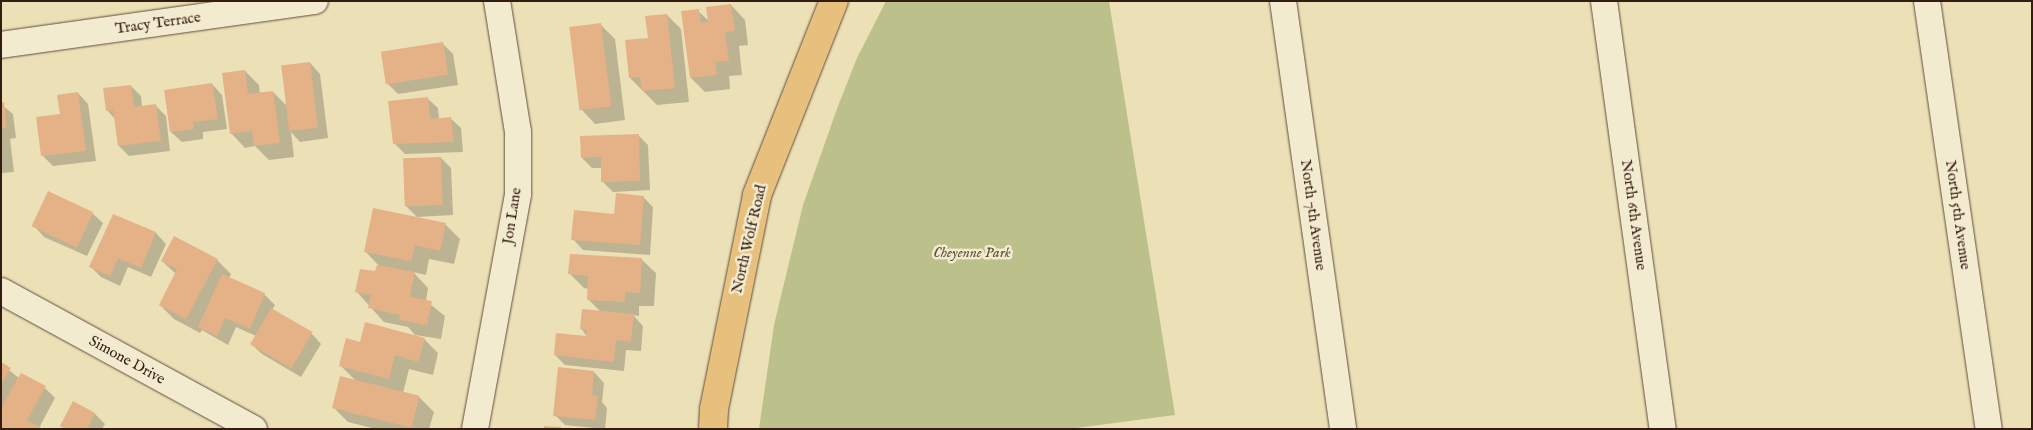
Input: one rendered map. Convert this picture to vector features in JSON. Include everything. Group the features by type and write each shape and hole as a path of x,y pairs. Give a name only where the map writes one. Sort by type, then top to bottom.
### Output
{"main road":[{"name":"North Wolf Road","path":"713,429 714,410 757,195 834,1"}],"street":[{"name":"Tracy Terrace","path":"1,46 315,1"},
{"name":"Jon Lane","path":"475,429 518,194 518,132 497,1"},
{"name":"North 7th Avenue","path":"1283,1 1343,429"},
{"name":"North 6th Avenue","path":"1604,1 1663,429"},
{"name":"North 5th Avenue","path":"1927,1 1989,429"},
{"name":"Simone Drive","path":"1,290 254,429"}],"green space":[{"name":"Cheyenne Park","path":"886,1 1109,1 1175,415 1069,429 759,429 774,325 803,205 857,58"}],"building":[{"path":"731,4 735,31 725,32 729,61 715,62 717,75 690,78 681,11 699,9 701,23 708,22 706,7"},
{"path":"667,14 675,88 642,91 640,77 629,78 625,40 648,38 645,16"},
{"path":"601,23 611,106 579,110 569,27"},
{"path":"443,42 448,75 386,84 381,52"},
{"path":"310,62 318,128 289,131 281,66"},
{"path":"245,70 248,94 273,91 280,143 254,146 252,131 230,134 222,73"},
{"path":"212,83 218,119 193,122 194,129 170,132 164,90"},
{"path":"131,85 134,107 156,104 161,141 118,146 113,110 106,111 103,88"},
{"path":"78,92 86,151 41,156 36,117 60,114 57,95"},
{"path":"428,97 430,119 451,117 454,142 393,144 388,101"},
{"path":"4,102 7,128 1,128 1,103"},
{"path":"639,134 640,181 601,182 601,157 581,158 580,136"},
{"path":"441,157 443,205 405,206 403,158"},
{"path":"48,191 93,212 77,247 32,226"},
{"path":"616,193 644,196 640,245 571,240 574,210 614,214"},
{"path":"373,208 446,223 440,251 415,245 411,261 364,252"},
{"path":"113,214 156,232 141,268 118,258 110,276 89,267"},
{"path":"174,236 218,259 186,319 159,305 177,269 161,261"},
{"path":"570,254 642,258 640,293 625,292 625,302 587,300 588,276 568,274"},
{"path":"377,265 415,272 410,297 432,301 427,325 399,320 400,315 368,308 371,295 355,292 360,269 375,271"},
{"path":"222,274 265,293 250,329 225,318 217,336 198,327"},
{"path":"271,308 313,332 292,368 250,344"},
{"path":"582,309 634,314 631,342 616,340 614,362 554,355 556,333 586,336 587,330 580,329"},
{"path":"365,322 425,338 418,362 395,355 389,379 339,366 346,338 360,342"},
{"path":"1,362 11,368 1,384"},
{"path":"558,367 594,371 592,395 598,396 595,420 553,416"},
{"path":"21,373 46,386 27,420 43,429 1,429 1,408"},
{"path":"340,376 420,396 412,428 332,408"},
{"path":"73,401 95,413 87,429 64,429 60,426"},
{"path":"544,426 561,427 561,429 544,429"}]}
